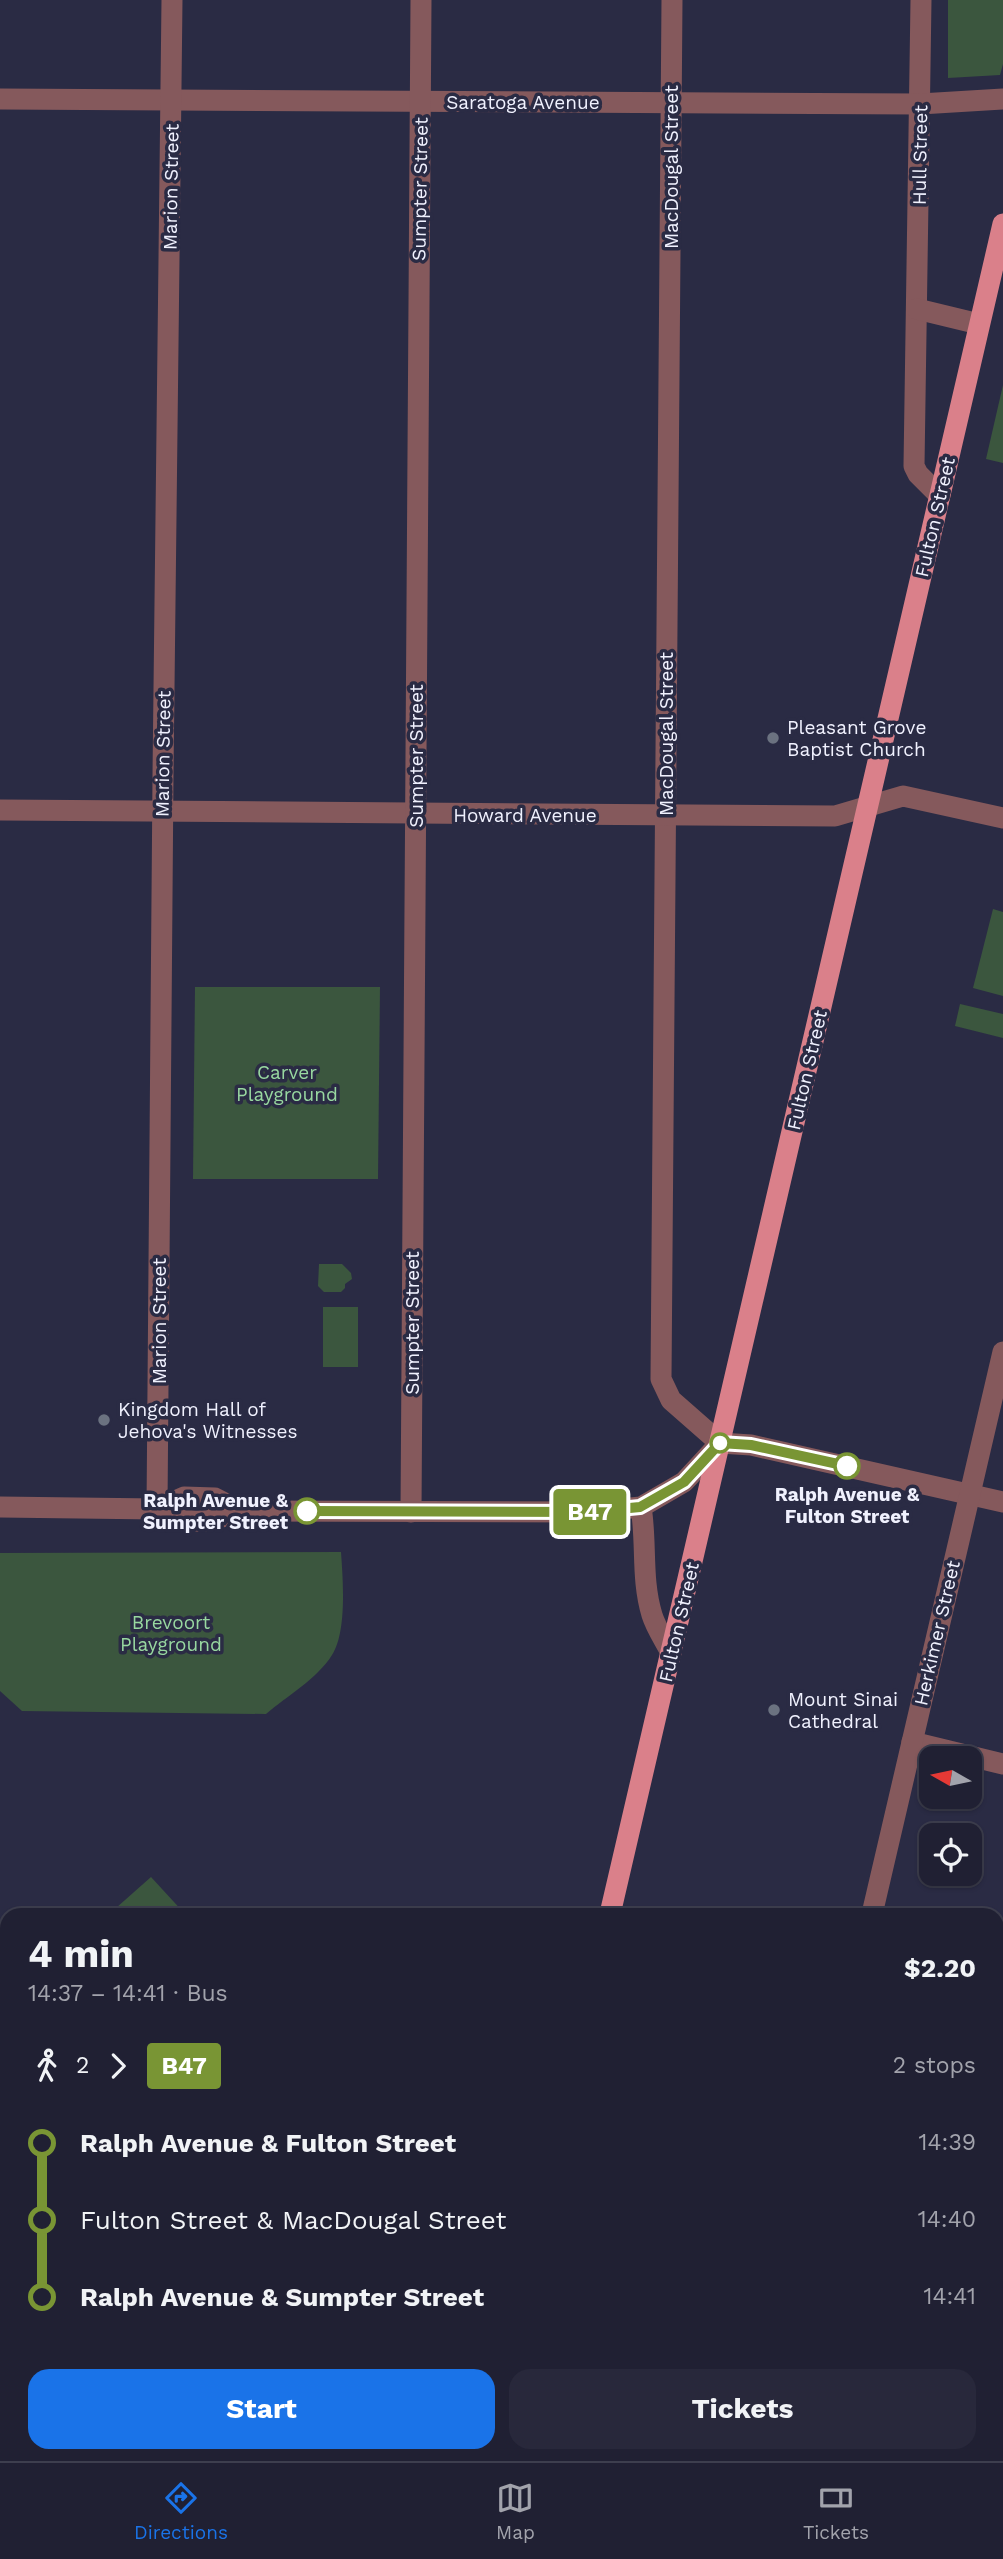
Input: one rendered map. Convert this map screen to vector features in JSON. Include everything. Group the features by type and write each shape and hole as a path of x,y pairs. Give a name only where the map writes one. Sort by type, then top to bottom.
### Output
{"main road":[{"name":"Fulton Street","path":"611,1908 1003,225"}],"street":[{"name":"Marion Street","path":"158,1509 162,811 172,0"},
{"name":"Sumpter Street","path":"411,1512 421,0"},
{"name":"MacDougal Street","path":"672,0 662,1380 671,1400 720,1443"},
{"name":"Hull Street","path":"921,0 914,466 918,474 940,496"},
{"name":"Saratoga Avenue","path":"0,99 920,104 1003,100"},
{"path":"917,309 979,324"},
{"name":"Howard Avenue","path":"0,810 835,816 903,796 1003,818"},
{"name":"Herkimer Street","path":"873,1908 1003,1352"},
{"path":"0,1507 158,1509 184,1521 212,1521 240,1511 588,1512 640,1507 684,1482 720,1443 751,1445 1003,1502"},
{"path":"640,1507 645,1530 646,1588 652,1617 671,1653"},
{"path":"912,1742 1003,1763"}],"green space":[{"path":"948,0 1003,0 1003,64 1000,75 948,78"},
{"path":"1003,385 1003,463 986,459"},
{"path":"993,909 1003,912 1003,996 973,988"},
{"name":"Carver Playground","path":"195,987 380,987 378,1179 193,1179"},
{"path":"960,1004 1003,1014 1003,1038 955,1026"},
{"path":"319,1264 342,1264 351,1273 352,1279 345,1284 341,1292 324,1292 318,1286"},
{"path":"323,1307 358,1307 358,1367 323,1367"},
{"name":"Brevoort Playground","path":"341,1552 343,1605 337,1645 318,1672 266,1714 22,1711 0,1691 0,1553"},
{"path":"151,1877 179,1908 116,1908"}],"bus line":[{"name":"B47","path":"307,1511 588,1512 640,1507 684,1482 720,1443 751,1445 847,1466"}],"place":[{"name":"Pleasant Grove Baptist Church","path":"773,738"},
{"name":"Kingdom Hall of Jehova's Witnesses","path":"104,1420"},
{"name":"Ralph Avenue & Fulton Street","path":"847,1466"},
{"name":"Ralph Avenue & Sumpter Street","path":"307,1511"},
{"name":"Mount Sinai Cathedral","path":"774,1710"}]}
